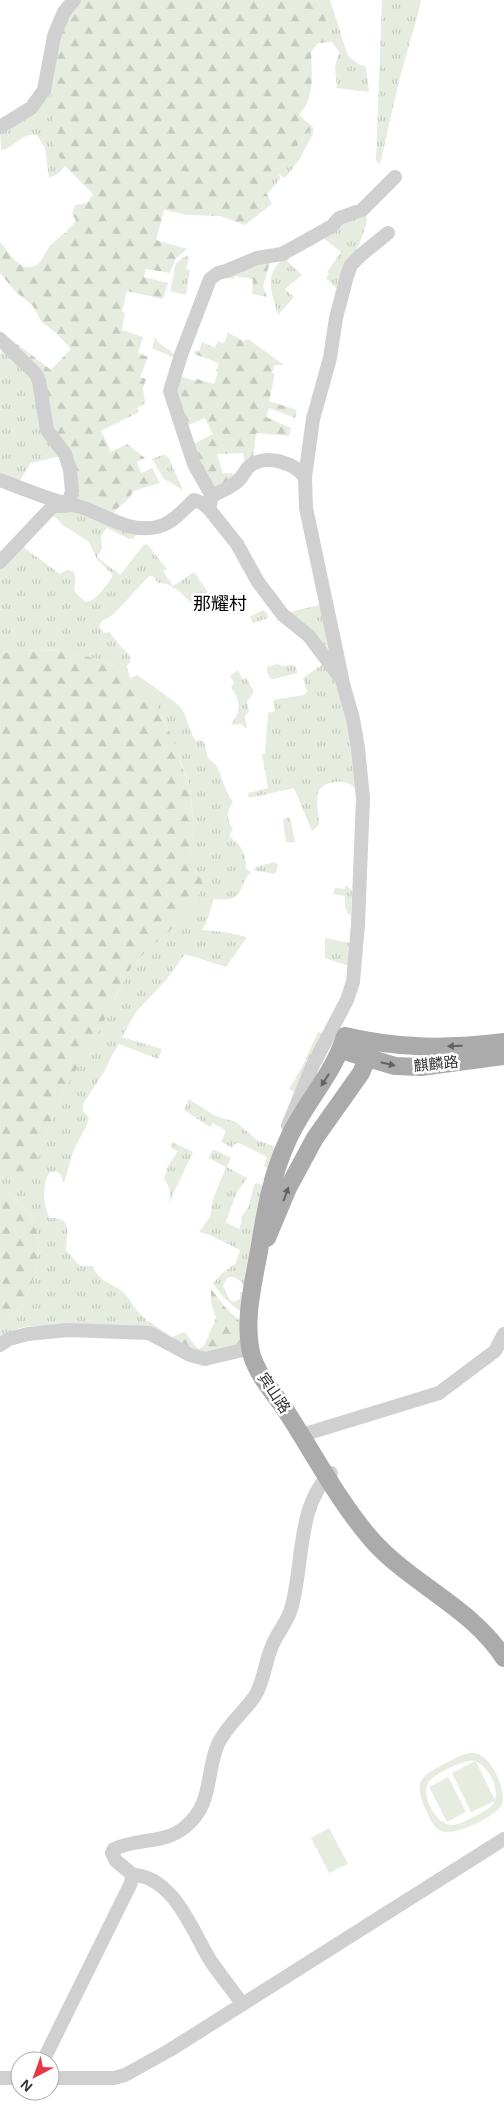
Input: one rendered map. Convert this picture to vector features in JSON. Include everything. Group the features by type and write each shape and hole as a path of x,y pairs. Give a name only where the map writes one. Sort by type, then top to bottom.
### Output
{"main road":[{"name":"麒麟路","path":"343,1043 371,1042 416,1048 504,1042"},
{"name":"宾山路","path":"304,1434 262,1377 250,1348 250,1305 269,1190 288,1139 301,1114 334,1066 343,1043"},
{"name":"麒麟路","path":"343,1043 367,1059 395,1066 421,1067 504,1056"},
{"name":"宾山路","path":"367,1059 360,1073 326,1121 288,1188 279,1213 270,1230 263,1252 256,1289 253,1320 258,1356 267,1375 355,1518 380,1548 472,1622 504,1658"},
{"name":"宾山路","path":"329,1475 361,1520 391,1553 475,1618 489,1631 504,1650"}],"street":[{"path":"0,127 31,108 44,90 54,36 64,12 74,0"},
{"path":"342,680 309,636 283,615 258,582 211,503 194,464 170,391 181,355 210,279 218,273 257,258 282,254 332,226 339,218 362,210 395,177"},
{"path":"288,1139 288,1126 298,1098 347,1000 355,964 362,778 353,719 342,680 306,508 305,478 312,419 330,358 336,318 346,276 360,255 388,233"},
{"path":"0,339 36,374 39,381 47,430 65,454 70,470 72,492 68,504"},
{"path":"0,562 53,506 63,505 82,510 119,525 144,528 167,524 194,500 202,503 211,503 242,477 248,467 258,462 295,466 305,478"},
{"path":"0,480 42,496 84,508 126,526"},
{"path":"0,1345 9,1339 28,1334 68,1330 149,1333 190,1355 205,1359 250,1348"},
{"path":"304,1434 439,1393 495,1351 504,1334"},
{"path":"242,2004 210,1960 197,1934 172,1896 148,1879 140,1875 133,1875 116,1861 112,1853 114,1849 179,1832 193,1820 204,1803 219,1742 231,1723 249,1704 259,1689 273,1644 287,1621 297,1583 302,1539 311,1506 322,1482 329,1475"},
{"path":"60,2078 114,2078 125,2075 170,2050 504,1839"},
{"path":"49,2051 130,1885 133,1875"}],"green space":[{"path":"76,0 82,0 72,9"},
{"path":"82,0 317,0 326,19 332,42 318,43 311,52 312,77 310,93 308,101 299,115 313,127 301,139 287,163 264,177 258,184 261,191 267,194 272,204 245,225 220,216 189,215 164,210 156,240 187,249 176,258 170,273 146,269 144,277 168,283 163,299 127,291 122,312 125,313 122,330 143,337 138,353 148,357 140,377 146,379 143,388 145,403 137,408 139,412 101,431 111,452 127,444 145,458 137,462 141,473 152,468 160,483 133,491 129,498 111,516 73,503 74,492 52,435 42,382 0,336 0,331 51,370 71,349 41,321 33,306 15,291 0,273 0,242 17,262 23,266 34,266 40,262 51,245 74,224 76,220 72,214 75,205 87,203 93,194 65,166 54,148 51,91 55,65 55,47 72,9"},
{"path":"317,0 330,0 348,56 360,65 366,66 369,92 337,88 335,67 339,52 332,42 326,19"},
{"path":"382,0 421,0 400,77 380,164 376,161"},
{"path":"72,10 55,65 54,78 54,148 65,166 59,173 49,178 45,148 37,135 32,134 23,137 6,149 1,150 0,130 26,115"},
{"path":"313,127 313,134 299,160 285,178 278,174 281,178 267,194 261,191 258,184 264,177 287,163 301,139"},
{"path":"366,216 364,230 356,252 337,289 326,278 329,274 327,272 341,252 321,236 342,224"},
{"path":"296,250 287,261 302,275 285,289 294,297 278,315 272,294 271,278 278,264"},
{"path":"186,256 189,257 186,269 190,270 186,295 170,291 176,263"},
{"path":"270,262 263,286 267,297 252,294 253,279 235,276 234,279 219,277 246,266"},
{"path":"228,333 244,341 248,339 284,365 274,365 272,373 275,374 269,401 297,410 295,418 269,408 266,417 291,428 289,436 256,433 253,458 246,466 243,453 217,454 223,473 240,474 215,488 190,446 213,434 205,418 184,427 174,390 178,375 195,381 197,379 214,384 219,363 194,354 195,351 199,351 202,342 215,348 218,341 224,343"},
{"path":"155,337 159,343 175,355 177,359 152,348"},
{"path":"0,342 34,374 61,456 31,463 18,483 0,476 0,354 2,352"},
{"path":"165,454 166,457 168,456 183,490 164,479 152,459"},
{"path":"63,510 79,513 136,534 134,538 129,539 107,528 101,536 102,549 97,557 120,575 143,546 147,544 167,569 163,571 173,586 194,572 208,592 195,602 190,602 179,591 167,584 158,583 153,576 149,576 114,614 102,621 99,626 104,633 109,632 128,654 131,660 127,666 130,678 137,675 179,705 196,741 201,740 204,742 208,758 217,766 228,795 233,802 228,812 228,819 233,829 229,836 242,850 246,868 251,872 239,893 232,899 214,899 207,922 202,930 225,932 247,937 226,967 185,954 166,980 136,1012 122,1037 162,1049 158,1059 119,1044 104,1072 83,1104 83,1111 89,1117 87,1125 74,1149 64,1183 61,1175 56,1171 49,1173 45,1183 45,1202 50,1218 58,1218 66,1223 66,1250 80,1266 93,1266 101,1278 122,1291 148,1325 144,1330 29,1326 17,1329 0,1339 0,1329 13,1317 29,1291 34,1278 39,1249 33,1222 26,1210 0,1186 0,1175 12,1180 39,1157 45,1136 66,1087 131,968 148,949 168,933 196,900 204,881 196,871 190,851 194,831 190,786 164,719 146,691 108,662 65,651 35,650 0,653 0,565 22,546 60,574 67,570 73,571 75,576 74,589 79,597 86,602 98,595 113,575 97,559 88,541 64,526 51,513"},
{"path":"323,604 334,658 286,613"},
{"path":"263,610 267,613 268,618 253,623 250,617"},
{"path":"35,650 65,651 108,662 146,691 155,702 174,741 190,786 194,831 190,851 196,870 204,881 196,900 168,933 148,949 131,968 116,995 93,1045 66,1087 45,1136 39,1157 26,1176 12,1180 0,1175 0,653"},
{"path":"277,664 282,666 295,665 298,673 273,679 270,678 267,667"},
{"path":"323,664 343,700 350,731 357,798 356,809 356,791 352,785 336,782 325,785 320,789 317,797 319,825 312,831 294,788 249,798 248,793 268,788 262,754 265,753 268,713 275,711 273,700 304,695 307,692 303,678"},
{"path":"238,670 242,679 246,678 254,692 247,702 249,711 245,716 247,729 241,724 234,725 231,723 237,715 238,701 231,688 234,682 230,676"},
{"path":"290,817 295,842 286,842 283,819"},
{"path":"275,862 278,865 275,874 253,870 256,867"},
{"path":"345,885 352,890 351,916 345,907 345,896 333,894 335,888 345,889"},
{"path":"325,938 350,943 349,966 325,958"},
{"path":"318,1032 322,1033 295,1093 289,1089 302,1067"},
{"path":"189,1099 215,1116 236,1122 257,1140 276,1147 267,1180 260,1178 264,1178 267,1167 264,1166 267,1157 239,1143 234,1144 232,1148 221,1142 226,1131 213,1123 210,1127 184,1110"},
{"path":"172,1142 193,1152 168,1205 170,1191 164,1179 168,1166 178,1151 171,1148"},
{"path":"213,1149 231,1158 227,1167 247,1178 236,1194 226,1222 239,1229 241,1217 249,1206 254,1185 256,1183 266,1186 245,1286 239,1280 232,1277 227,1278 223,1286 230,1300 234,1302 240,1299 240,1292 246,1292 241,1312 225,1299 213,1284 220,1275 236,1263 240,1250 210,1235 199,1232 210,1217 213,1199 226,1167 209,1158"},
{"path":"0,1186 26,1210 33,1222 39,1249 34,1278 29,1291 13,1317 0,1329"},
{"path":"211,1289 225,1307 243,1324 245,1342 206,1356 144,1330 148,1325 147,1320 172,1337 184,1332 199,1349 204,1346 216,1318 211,1302"},
{"path":"470,1753 479,1755 491,1765 499,1780 503,1802 500,1808 475,1824 456,1831 441,1831 430,1819 422,1800 420,1785 426,1775 432,1771 457,1757","holes":["475,1761 452,1773 471,1812 495,1801 491,1807 463,1822 455,1825 446,1824 431,1809 426,1789 428,1783 453,1766","476,1762 485,1768 494,1783 495,1800"]},
{"path":"448,1777 466,1812 447,1822 429,1787"},
{"path":"329,1828 348,1864 329,1873 311,1838"}],"district":[{"name":"那耀村","path":"220,604"}]}
